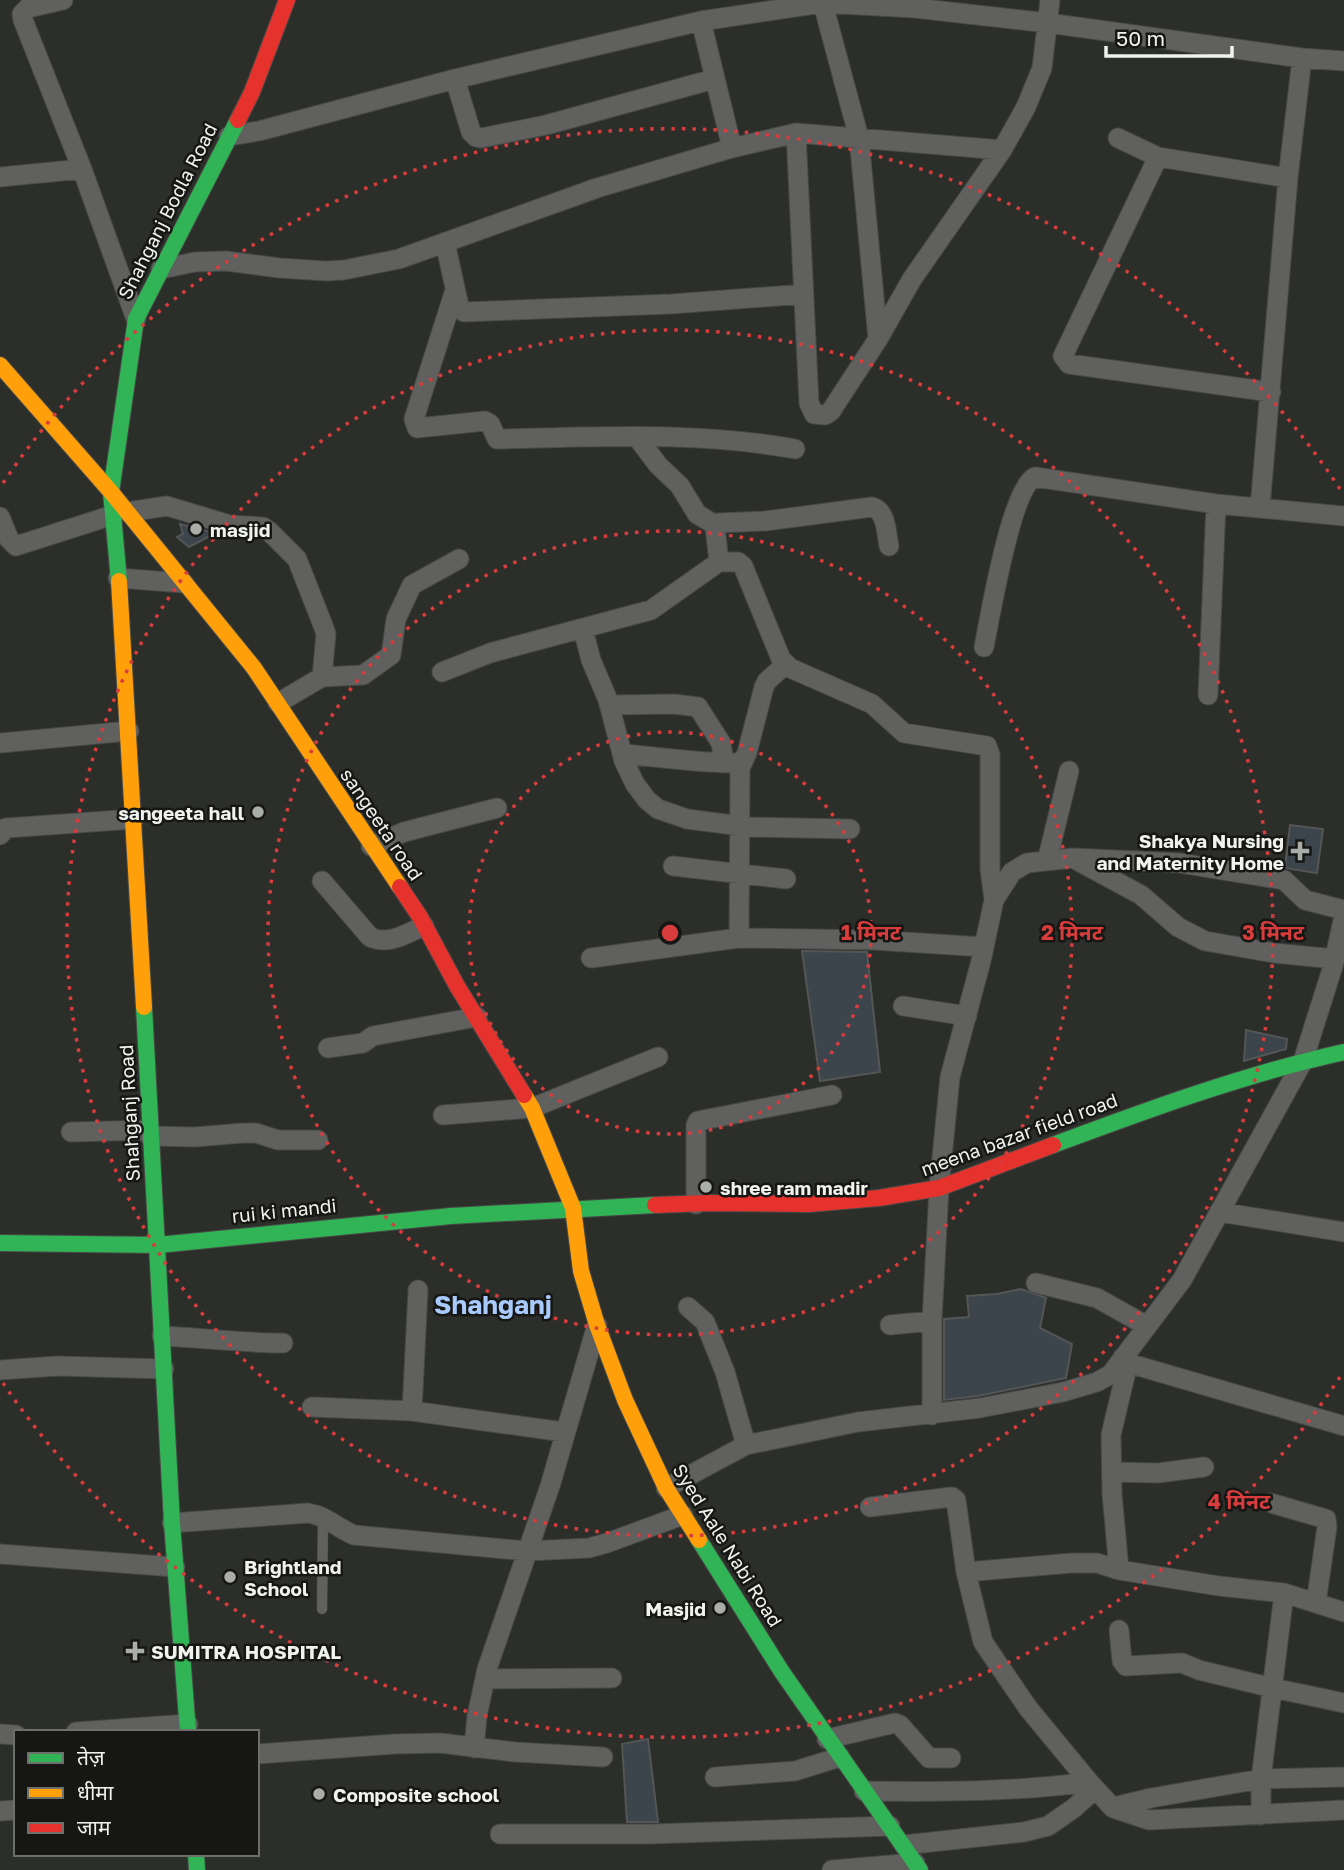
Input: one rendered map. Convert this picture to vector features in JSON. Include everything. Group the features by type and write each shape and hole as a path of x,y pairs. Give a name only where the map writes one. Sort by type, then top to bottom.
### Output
{"main road":[{"name":"Shahganj Bodla Road","path":"111,492 136,319 252,92 287,0"},
{"path":"0,365 111,492"},
{"name":"Shahganj Road","path":"111,492 120,514 118,578 149,1079 149,1133 158,1245 172,1523 188,1728"},
{"name":"sangeeta road","path":"120,514 184,583 254,668 424,926 457,986 532,1108 573,1208"},
{"name":"meena bazar field road","path":"573,1208 809,1204 878,1198 939,1188 1128,1117 1303,1061 1344,1052"},
{"name":"rui ki mandi","path":"0,1243 158,1245 398,1220 573,1208"},
{"name":"Syed Aale Nabi Road","path":"573,1208 581,1272 597,1325 625,1400 666,1488 827,1739 917,1867"}],"street":[{"path":"63,0 28,8 22,16 82,169 136,319"},
{"path":"796,134 809,404 814,414 825,415 831,411 878,339 912,279 1002,150 1035,89 1042,68 1050,0"},
{"path":"229,136 259,131 455,79 701,21 822,2 916,4 1302,58 1344,61"},
{"path":"822,2 859,138 878,339"},
{"path":"701,21 732,148"},
{"path":"1260,508 1302,58"},
{"path":"455,79 471,132 481,138 547,125 714,79"},
{"path":"161,269 195,262 226,261 326,271 399,259 597,188 732,148 796,134 1002,150"},
{"path":"1118,138 1158,157 1289,178"},
{"path":"1158,157 1063,356 1064,360 1069,364 1271,392"},
{"path":"0,177 82,169"},
{"path":"445,242 460,309 464,312 670,304 804,294"},
{"path":"455,290 414,419 417,428 485,421 490,424 497,439 637,437 754,442 795,449"},
{"path":"637,437 657,465 680,486 697,514 715,524 765,521 872,507 878,508 882,513 889,546"},
{"path":"984,647 1007,537 1027,485 1035,477 1216,504 1344,516"},
{"path":"1208,695 1216,504"},
{"path":"0,517 9,539 16,546 120,514 167,506 230,525 263,527 297,559 326,634 322,677"},
{"path":"715,524 719,562"},
{"path":"278,703 322,677 363,676 391,655 396,619 412,585 459,559"},
{"path":"442,672 491,653 651,610 719,562 738,562 743,566 785,665 872,704 904,733 987,746 990,755 990,869 994,900 950,1077 939,1188 932,1321 932,1415"},
{"path":"118,578 184,583"},
{"path":"583,629 591,660 610,705 623,754 635,784 658,809 687,819 738,825 850,829"},
{"path":"623,754 668,757 680,762 732,763 747,753 764,687 785,665"},
{"path":"610,705 674,704 698,707 732,763 738,825 738,938"},
{"path":"0,743 129,731"},
{"path":"1047,861 1069,771"},
{"path":"371,846 404,832 497,808"},
{"path":"0,835 6,828 134,819"},
{"path":"994,900 1012,872 1027,863 1073,859 1180,863 1283,880 1305,900 1344,910"},
{"path":"1073,859 1141,895 1178,927 1205,941 1253,950 1335,958"},
{"path":"673,866 786,878"},
{"path":"323,881 370,937 387,941 424,926"},
{"path":"666,1488 747,1445 858,1422 980,1408 1063,1392 1097,1382 1111,1374 1126,1360 1147,1326 1182,1280 1303,1061 1335,958 1344,916"},
{"path":"591,958 738,938 873,940 984,947"},
{"path":"903,1006 967,1016"},
{"path":"328,1048 363,1043 373,1036 477,1017"},
{"path":"443,1115 532,1108 658,1057"},
{"path":"695,1204 698,1122 832,1094"},
{"path":"71,1132 149,1133 195,1137 256,1133 278,1140 318,1140"},
{"path":"1219,1212 1344,1232"},
{"path":"1036,1283 1097,1298 1147,1326"},
{"path":"412,1411 418,1290"},
{"path":"688,1307 705,1322 747,1445"},
{"path":"890,1325 932,1321"},
{"path":"474,1748 485,1679 550,1486 597,1325"},
{"path":"162,1336 237,1343 283,1343"},
{"path":"1126,1360 1344,1426"},
{"path":"1119,1570 1111,1435 1126,1360"},
{"path":"0,1370 57,1366 164,1369"},
{"path":"312,1407 412,1411 564,1432"},
{"path":"1112,1472 1158,1473 1204,1467"},
{"path":"870,1507 952,1497 955,1499 966,1572 979,1632 986,1647 1028,1708 1113,1808 1149,1820 1344,1810"},
{"path":"1271,1503 1326,1519 1316,1603"},
{"path":"172,1523 308,1513 323,1515 343,1531 354,1535 527,1551 589,1548 683,1515"},
{"path":"0,1554 175,1567"},
{"path":"966,1572 1097,1563 1119,1570 1284,1593 1344,1612"},
{"path":"1261,1815 1261,1779 1284,1593"},
{"path":"1119,1630 1122,1661 1126,1666 1182,1663 1199,1670 1344,1703"},
{"path":"485,1679 612,1678"},
{"path":"827,1739 895,1723 900,1725 929,1758 951,1758"},
{"path":"132,1730 188,1728"},
{"path":"259,1754 395,1744 440,1744 603,1757"},
{"path":"715,1777 795,1771 840,1757"},
{"path":"1113,1808 1152,1798 1261,1779 1344,1777"},
{"path":"864,1791 932,1792 1092,1786"},
{"path":"904,1845 1024,1832 1048,1826 1074,1808 1092,1786"},
{"path":"500,1835 651,1834 890,1826"},
{"path":"832,1870 917,1867"}],"lane":[{"path":"322,1609 323,1515"}],"building":[{"path":"180,524 211,532 212,535 189,547 177,537 183,534"},
{"path":"1290,825 1323,829 1317,873 1285,868"},
{"path":"802,951 867,952 880,1072 820,1081"},
{"path":"1246,1030 1287,1039 1286,1049 1244,1061"},
{"path":"1021,1289 1046,1298 1040,1328 1072,1344 1066,1378 944,1400 944,1319 969,1317 967,1296"},
{"path":"648,1739 658,1822 627,1822 622,1744"}],"traffic: fast":[{"path":"119,581 111,492 136,319 238,120"},
{"path":"144,1007 172,1523 188,1730"},
{"path":"1053,1145 1233,1082 1344,1052"},
{"path":"0,1243 158,1245 451,1216 655,1205"},
{"path":"699,1540 782,1672 920,1870"},
{"path":"196,1856 197,1870"}],"traffic: slow":[{"path":"0,365 111,492"},
{"path":"111,492 254,668 400,887"},
{"path":"119,581 144,1007"},
{"path":"524,1095 532,1108 573,1208 581,1271 597,1325 625,1400 666,1488 699,1540"}],"traffic: jam":[{"path":"238,120 252,92 287,0"},
{"path":"400,887 524,1095"},
{"path":"655,1205 809,1204 879,1198 939,1188 1053,1145"}],"place":[{"name":"masjid","path":"196,529"},
{"name":"sangeeta hall","path":"258,812"},
{"name":"Shakya Nursing and Maternity Home","path":"1300,851"},
{"name":"shree ram madir","path":"706,1187"},
{"name":"Brightland School","path":"230,1577"},
{"name":"Masjid","path":"720,1608"},
{"name":"SUMITRA HOSPITAL","path":"135,1651"},
{"name":"Composite school","path":"319,1794"}],"district":[{"name":"Shahganj","path":"493,1304"}]}
